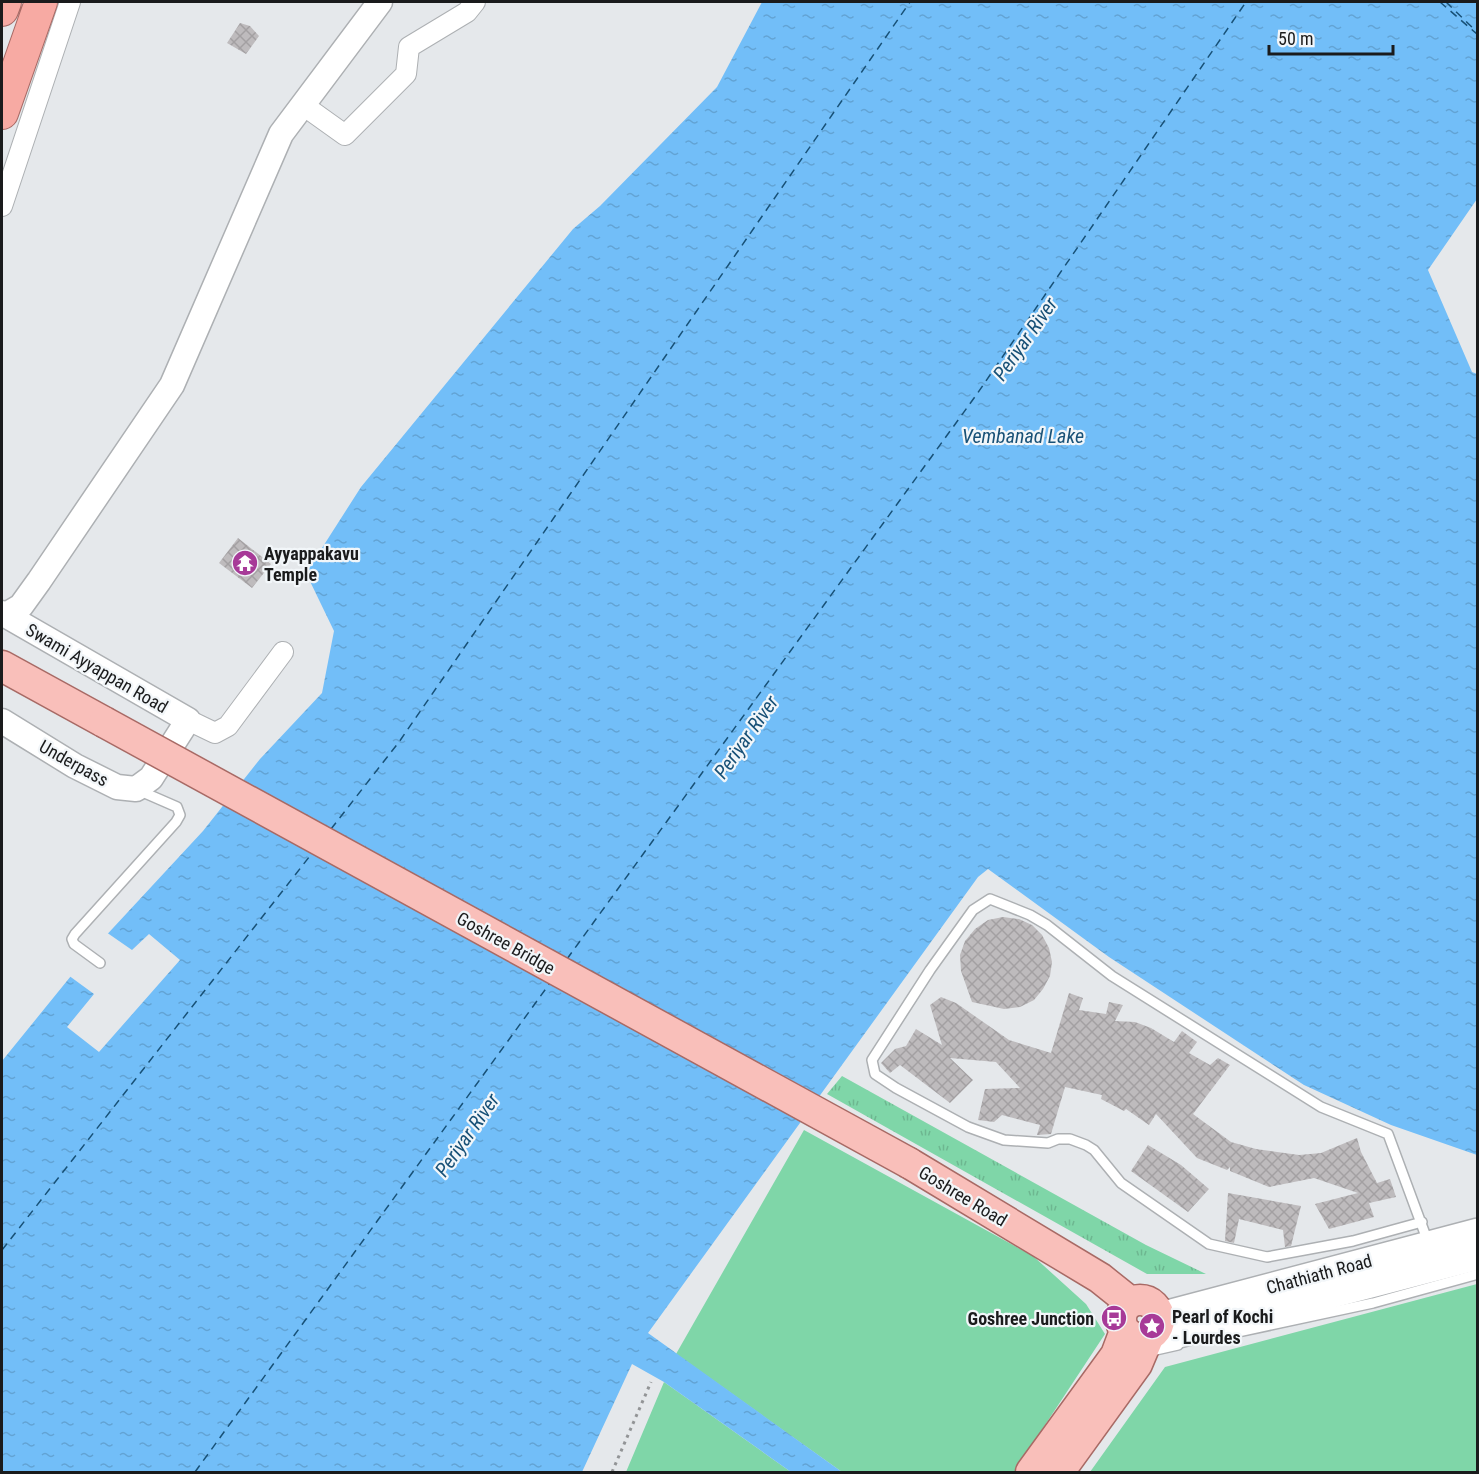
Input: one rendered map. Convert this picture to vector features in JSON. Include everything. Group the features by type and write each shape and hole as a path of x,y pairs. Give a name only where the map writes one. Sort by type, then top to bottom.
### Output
{"highway":[{"path":"2,10 5,2"},
{"path":"2,113 40,2"}],"main road":[{"name":"Goshree Bridge","path":"2,666 909,1163"},
{"name":"Goshree Road","path":"909,1163 1100,1278 1149,1329"},
{"name":"Chathiath Road","path":"1149,1329 1426,1234 1478,1232"},
{"name":"Chathiath Road","path":"1149,1329 1478,1256"},
{"path":"1031,1473 1116,1355 1149,1329"},
{"path":"1059,1473 1137,1364 1149,1329"}],"street":[{"path":"2,206 70,2"},
{"path":"4,614 21,606 172,385 281,134 380,2"},
{"path":"303,105 345,135 406,74 409,47 467,12 475,2"},
{"name":"Swami Ayyappan Road","path":"4,614 188,720"},
{"path":"136,789 151,778 188,720 215,733 228,726 283,652"},
{"name":"Underpass","path":"2,721 75,766 117,788 136,789"}],"lane":[{"path":"100,963 74,944 72,939 180,815 177,807 169,802 136,789"},
{"path":"990,899 1030,915 1047,925 1112,976 1321,1107 1388,1134 1426,1234 1353,1241 1267,1257 1209,1244 1121,1183 1094,1150 1086,1145 1070,1139 1058,1139 1048,1143 1004,1140 968,1127 875,1074 872,1060 930,970 973,910 990,899"},
{"path":"1219,1336 1373,1303 1478,1274"}],"path":[{"path":"612,1473 651,1382"}],"green space":[{"path":"842,1076 1146,1245 1206,1274 1147,1274 827,1094"},
{"path":"804,1130 1033,1256 1086,1304 1105,1334 1014,1472 842,1472 676,1354"},
{"path":"1477,1284 1477,1472 1090,1472 1165,1367"},
{"path":"664,1382 791,1472 626,1472"}],"water":[{"name":"Vembanad Lake","path":"762,2 1477,2 1477,199 1428,270 1472,372 1477,374 1477,1155 1391,1125 1304,1085 1109,957 988,869 978,877 648,1333 842,1472 791,1472 664,1382 632,1364 582,1472 2,1472 2,1061 88,955 203,831 260,759 322,693 334,631 306,573 361,487 573,229 600,206 717,87"}],"pier":[{"path":"106,932 132,950 149,934 180,960 99,1052 67,1027 94,994 68,975"}],"building":[{"path":"240,23 250,26 259,36 246,54 227,43"},
{"name":"Ayyappakavu Temple","path":"238,538 271,564 252,588 219,563"},
{"path":"1003,917 1019,919 1032,925 1042,935 1049,948 1052,962 1050,976 1034,1000 1020,1007 1004,1009 972,1002 961,971 960,955 965,941 975,929 988,920"},
{"path":"1069,993 1083,998 1079,1010 1106,1014 1109,1002 1123,1005 1115,1021 1135,1022 1151,1028 1174,1042 1182,1031 1197,1042 1189,1053 1210,1065 1218,1058 1230,1065 1193,1114 1231,1142 1256,1149 1299,1155 1321,1153 1357,1138 1361,1152 1377,1183 1390,1179 1396,1197 1369,1203 1374,1217 1329,1229 1315,1204 1358,1193 1314,1178 1269,1187 1230,1171 1230,1167 1227,1170 1197,1158 1156,1114 1149,1125 1126,1109 1124,1111 1101,1099 1102,1095 1065,1087 1051,1134 1037,1135 1040,1125 1002,1115 994,1122 978,1120 985,1089 1020,1088 996,1062 950,1058 973,1080 950,1103 900,1065 890,1073 881,1063 895,1049 906,1046 916,1029 942,1045 930,1005 941,997 956,1003 1009,1040 1051,1053"},
{"path":"1148,1145 1181,1165 1209,1189 1188,1212 1131,1171"},
{"path":"1228,1193 1301,1206 1291,1246 1285,1247 1283,1230 1239,1219 1234,1243 1225,1241"}],"ferry route":[{"path":"331,829 399,742 910,2"},
{"path":"567,959 977,394 1246,2"},
{"path":"1440,2 1478,35"},
{"path":"1446,2 1478,33"},
{"path":"2,1250 313,852"},
{"path":"195,1472 550,983"}],"place":[{"name":"Ayyappakavu Temple","path":"245,563"},
{"name":"Goshree Junction","path":"1114,1318"},
{"name":"Pearl of Kochi - Lourdes","path":"1152,1326"}],"water label":[{"name":"Periyar River","path":"1025,339"},
{"name":"Periyar River","path":"746,737"},
{"name":"Periyar River","path":"467,1135"}]}
